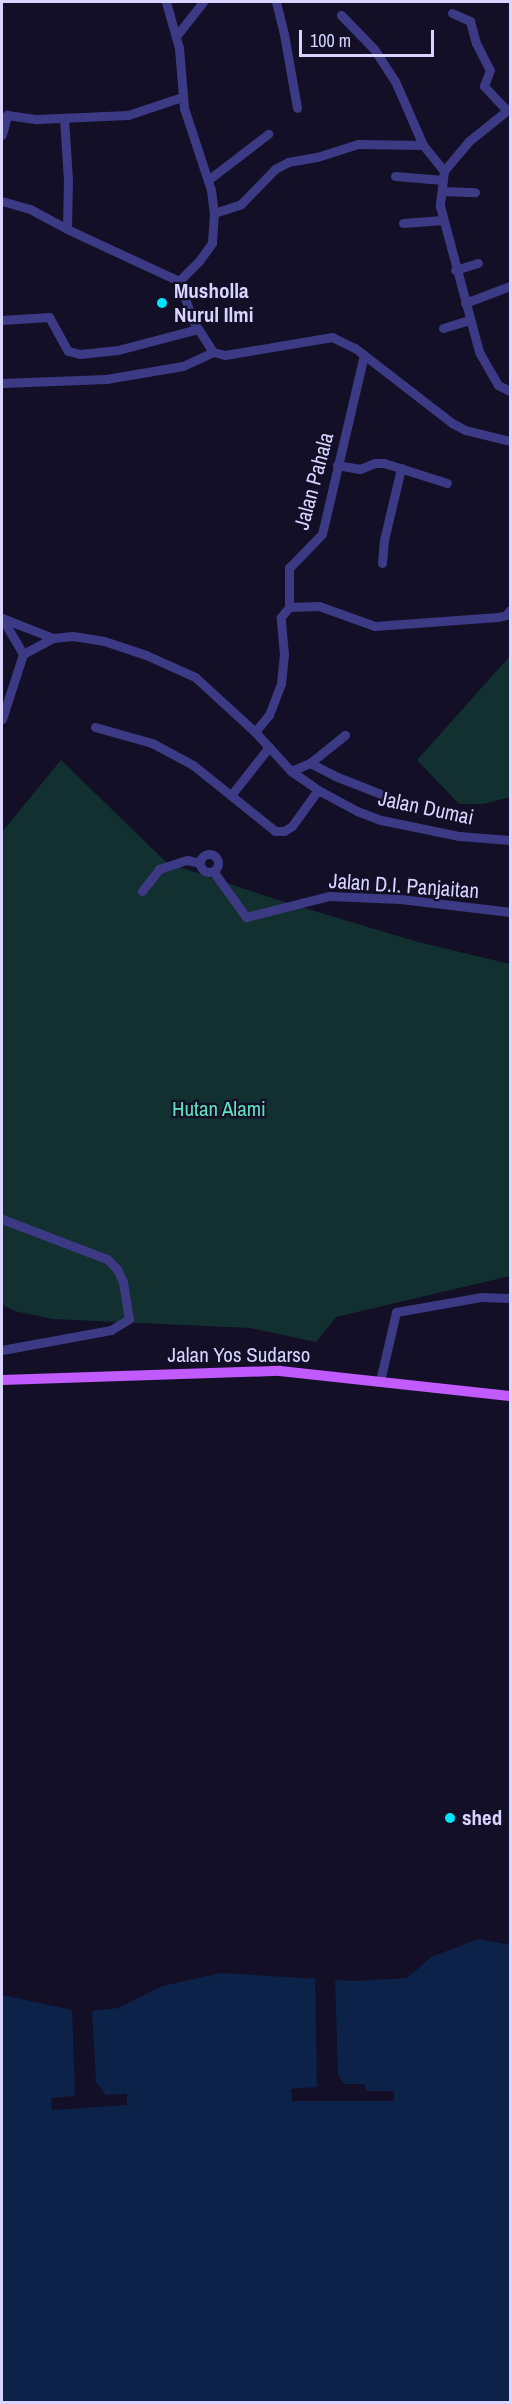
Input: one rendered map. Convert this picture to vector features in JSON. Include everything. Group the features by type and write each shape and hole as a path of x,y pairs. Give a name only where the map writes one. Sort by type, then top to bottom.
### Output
{"main road":[{"name":"Jalan Yos Sudarso","path":"2,1380 280,1371 510,1396"}],"street":[{"path":"166,2 177,35 182,97 207,180 214,213 212,243 199,261 179,281"},
{"path":"177,35 203,2"},
{"path":"276,2 283,26 297,108"},
{"path":"452,13 470,21 476,43 490,70 484,86 508,109 469,141 444,176 440,206 469,320 485,364 498,385 510,392"},
{"path":"341,15 374,49 395,81 423,145 444,176"},
{"path":"2,135 7,115 37,119 128,115 182,97"},
{"path":"64,118 68,180 67,228"},
{"path":"207,180 268,134"},
{"path":"214,213 241,204 283,163 317,157 358,144 423,145"},
{"path":"395,176 444,176"},
{"path":"442,191 476,192"},
{"path":"2,201 30,208 179,281"},
{"path":"403,223 443,220"},
{"path":"455,270 478,263"},
{"path":"179,281 194,330 208,355"},
{"path":"465,303 510,286"},
{"path":"2,320 50,317 68,351 80,354 118,350 194,330"},
{"path":"442,328 469,320"},
{"path":"2,382 105,379 183,366 208,355 242,353 327,336 364,355 446,419 465,429 510,441"},
{"name":"Jalan Pahala","path":"255,732 268,715 280,683 284,655 281,617 289,607 290,568 320,539 364,355"},
{"path":"337,465 360,469 380,462 447,483"},
{"path":"382,563 384,540 401,468"},
{"path":"289,607 320,606 375,626 498,617 506,615 510,610"},
{"path":"2,618 52,638"},
{"path":"2,618 23,654"},
{"name":"Jalan Dumai","path":"52,638 73,636 104,641 195,677 255,732 291,771 318,790 381,820 459,836 510,840"},
{"path":"2,719 23,654 52,638"},
{"path":"95,727 152,744 193,765 232,794 275,831 284,831 292,826 318,790"},
{"path":"291,771 309,763 345,735"},
{"path":"232,794 269,747"},
{"path":"309,763 386,796"},
{"path":"206,854 216,856 218,867 213,871 203,869 200,863 206,854"},
{"path":"142,891 159,869 187,860 200,863"},
{"name":"Jalan D.I. Panjaitan","path":"213,871 246,917 329,896 400,899 510,912"},
{"path":"2,1219 107,1259 117,1269 123,1282 129,1319 111,1330 2,1350"},
{"path":"380,1381 396,1312 481,1297 510,1298"}],"green space":[{"path":"510,656 510,797 483,804 459,804 417,760"},
{"name":"Hutan Alami","path":"61,760 167,863 281,901 418,942 510,964 510,1276 336,1317 316,1342 250,1328 53,1319 14,1311 2,1304 2,832"}],"water":[{"path":"478,1939 510,1945 510,2402 2,2402 2,1995 72,2010 93,2011 118,2008 162,1986 221,1973 354,1981 407,1978 431,1957"}],"pier":[{"path":"315,1974 335,1977 338,2075 344,2084 364,2084 366,2091 394,2091 394,2101 292,2101 291,2089 317,2087"},
{"path":"72,2007 92,2008 96,2082 106,2095 127,2094 127,2105 52,2110 51,2098 75,2096"}],"place":[{"name":"Musholla Nurul Ilmi","path":"162,303"},
{"name":"shed","path":"450,1818"}]}
